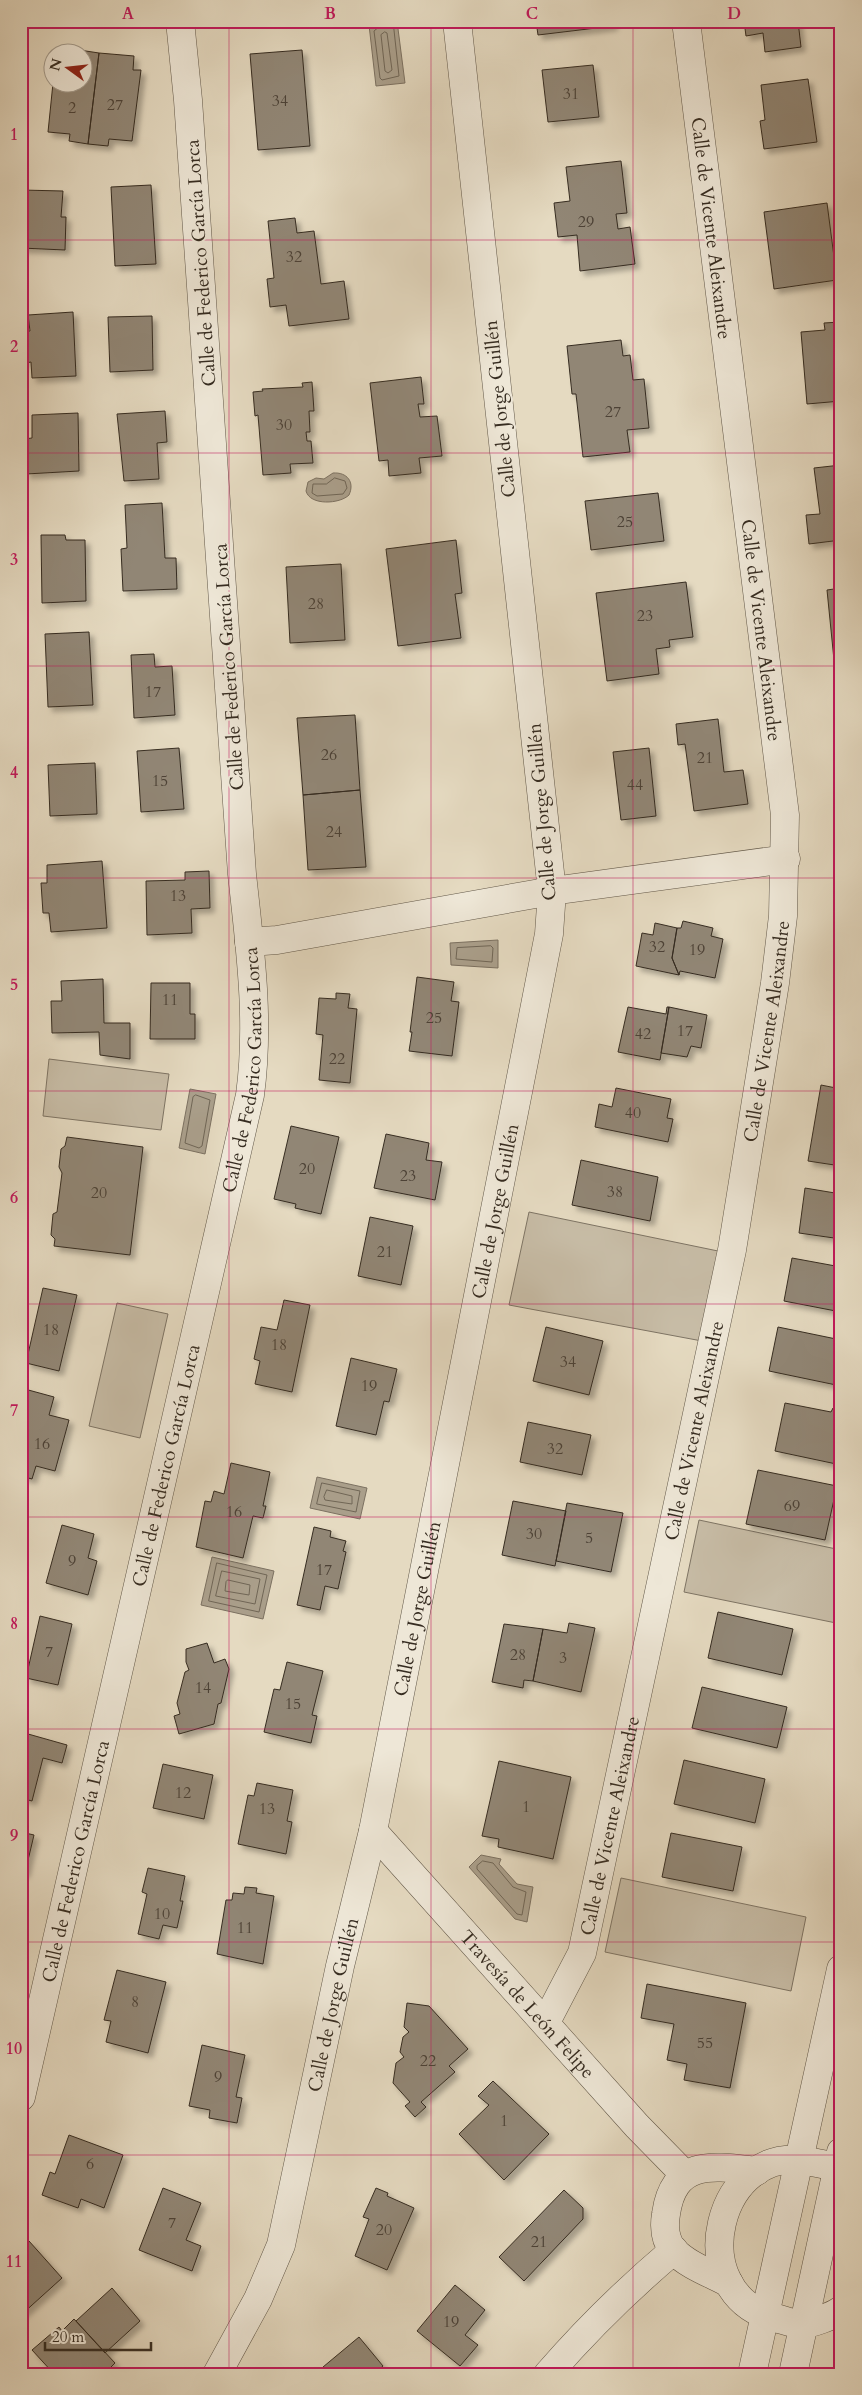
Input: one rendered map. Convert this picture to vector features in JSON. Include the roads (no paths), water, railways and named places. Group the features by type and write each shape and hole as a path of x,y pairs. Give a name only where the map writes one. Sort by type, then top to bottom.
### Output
{"street":[{"name":"Calle de Federico García Lorca","path":"21,2097 250,1095 255,1034 242,874 190,120 180,21"},
{"name":"Calle de Jorge Guillén","path":"217,2374 258,2299 281,2245 340,1966 373,1831 549,934 552,891 457,21"},
{"name":"Calle de Vicente Aleixandre","path":"546,2022 582,1952 709,1363 732,1250 775,983 783,916 786,859 785,815 686,21"},
{"path":"249,942 287,938 552,891 786,859"},
{"name":"Travesía de León Felipe","path":"373,1831 546,2022 637,2126 685,2175"},
{"path":"752,2374 841,1969"},
{"path":"793,2374 803,2325 840,2164 800,2159 778,2162 757,2171 738,2188 724,2209 718,2234 720,2259 729,2283 745,2302 765,2316 803,2325 841,2310"},
{"path":"729,2283 696,2266 674,2250 666,2238 664,2224 671,2194 674,2186 685,2175 699,2168 715,2166 757,2171"},
{"path":"548,2374 577,2340 642,2277 674,2250"}],"water":[{"path":"397,21 405,83 376,86 369,25"},
{"path":"333,473 346,476 351,486 349,495 332,502 319,501 309,496 306,491 308,482 316,478 324,479"},
{"path":"498,940 498,968 451,965 450,943"},
{"path":"190,1089 216,1094 205,1154 179,1148"},
{"path":"317,1477 367,1488 360,1519 310,1508"},
{"path":"212,1557 274,1571 263,1619 201,1605"},
{"path":"481,1855 501,1859 499,1864 517,1884 533,1887 527,1922 515,1919 469,1867"}]}
